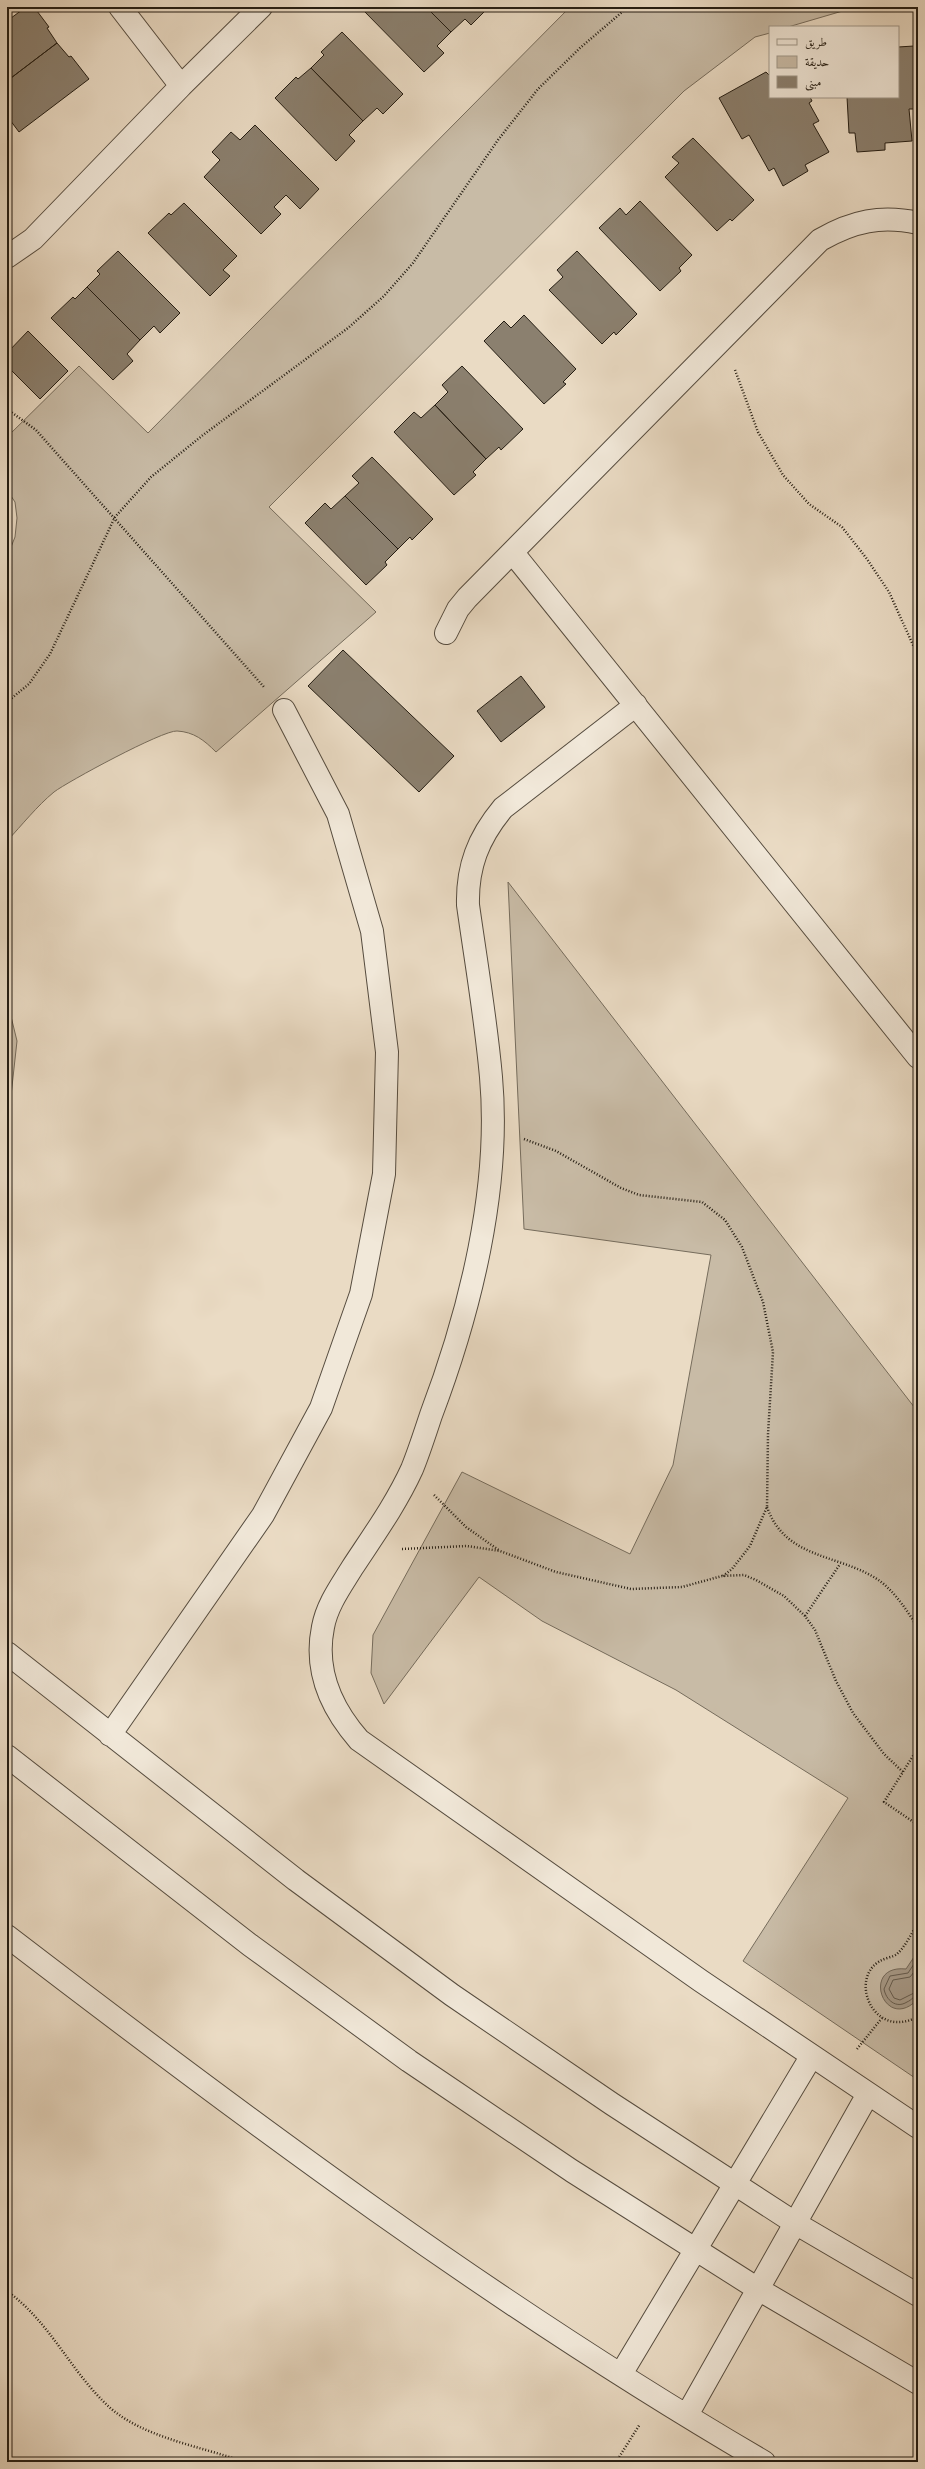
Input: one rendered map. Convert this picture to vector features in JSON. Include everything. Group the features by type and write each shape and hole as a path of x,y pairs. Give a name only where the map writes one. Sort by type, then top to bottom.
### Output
{"street":[{"path":"120,7 181,86"},
{"path":"7,257 33,240 181,86 261,7"},
{"path":"446,633 458,609 467,598 724,340 820,240 859,221 880,218 901,219 918,223"},
{"path":"513,553 918,1057"},
{"path":"636,705 503,808 489,825 478,844 471,863 467,884 468,906 492,1078 493,1128 490,1176 481,1234 467,1300 447,1373 412,1469 391,1508 331,1604 323,1626 320,1651 322,1675 330,1699 343,1721 360,1740 811,2057 918,2127"},
{"path":"110,1735 262,1515 321,1408 361,1294 384,1174 388,1052 372,931 338,814 284,710"},
{"path":"7,1653 296,1880 452,1995 612,2104 795,2223 918,2295"},
{"path":"7,1756 250,1945 409,2060 572,2171 758,2288 918,2383"},
{"path":"7,1936 199,2084 402,2230 621,2374 764,2462"},
{"path":"621,2374 811,2057"},
{"path":"687,2415 868,2094"}],"path":[{"path":"7,702 29,684 50,654 115,517 151,477 203,435 348,328 384,296 413,263 498,140 538,89 580,48 628,7"},
{"path":"724,340 758,432 783,475 809,504 842,527 867,559 889,592 918,656"},
{"path":"7,409 36,430 115,517 284,710"},
{"path":"493,1128 556,1151 621,1188 639,1195 702,1202 725,1220 742,1247 753,1273 763,1302 771,1338 773,1352 768,1434 767,1506 774,1524 790,1540 816,1555 864,1572 878,1580 890,1591 918,1628"},
{"path":"412,1469 436,1497 466,1527 500,1551"},
{"path":"722,1576 732,1569 750,1546 767,1506"},
{"path":"361,1555 423,1547 467,1546 500,1551 556,1572 631,1589 682,1587 722,1576 744,1575 784,1596 805,1616 815,1630 836,1681 854,1713 884,1754 903,1772"},
{"path":"805,1616 840,1564"},
{"path":"918,1748 884,1802 918,1825"},
{"path":"918,1923 897,1954 879,1961 870,1971 866,1984 866,1997 872,2009 882,2018 894,2022 908,2022 918,2017"},
{"path":"838,2074 882,2018"},
{"path":"7,2291 21,2301 50,2332 81,2376 108,2406 143,2428 188,2446 244,2462"},
{"path":"616,2462 657,2396"}],"green space":[{"path":"570,7 877,7 846,10 791,26 769,26 769,33 755,37 684,91 269,507 376,612 216,752 198,737 189,733 177,731 168,733 135,747 62,786 36,809 7,841 7,557 15,537 17,518 15,502 7,490 7,437 79,366 148,433"},
{"path":"508,882 918,1412 918,2080 743,1961 848,1798 676,1690 542,1621 479,1577 384,1704 371,1673 373,1635 462,1472 630,1554 673,1465 711,1255 524,1229"},
{"path":"7,1000 17,1041 7,1132"}],"water":[{"path":"918,1951 917,2000 905,2008 895,2008 887,2003 882,1995 881,1985 884,1976 892,1970 906,1969"}],"building":[{"path":"26,7 34,7 49,27 47,28 57,43 7,81 7,21"},
{"path":"366,7 426,7 451,32 437,46 444,53 424,72 363,10"},
{"path":"426,7 489,7 471,25 465,19 451,32"},
{"path":"342,32 403,94 383,114 377,108 363,121 311,68 324,55 321,52"},
{"path":"57,43 69,57 71,56 89,79 19,132 7,116 7,105 9,103 7,100 7,81"},
{"path":"914,46 918,88 915,88 916,109 909,109 912,141 885,143 885,150 857,152 855,133 849,133 847,98 899,98 899,47"},
{"path":"311,68 363,121 349,135 355,141 336,161 275,98 296,77 298,79"},
{"path":"766,72 769,75 769,98 810,98 812,101 809,103 819,121 813,124 829,152 805,165 808,171 783,186 774,168 769,171 749,135 742,139 719,98"},
{"path":"255,125 319,189 300,209 286,195 274,207 281,214 261,234 204,177 220,160 212,152 231,132 240,140"},
{"path":"693,138 754,200 732,221 730,219 717,231 665,177 679,163 672,157"},
{"path":"640,201 692,255 679,268 681,271 660,291 599,228 620,208 626,215"},
{"path":"184,203 237,256 223,270 230,276 210,296 148,233 169,213 171,215"},
{"path":"118,251 180,313 160,333 154,326 140,340 87,287 100,274 97,271"},
{"path":"577,251 637,314 616,335 614,332 602,344 549,290 563,277 557,270"},
{"path":"87,287 140,340 127,354 133,361 113,380 51,318 73,297 75,299"},
{"path":"524,315 576,369 563,382 566,384 544,404 484,341 504,321 511,328"},
{"path":"28,331 68,371 40,399 7,366 7,353"},
{"path":"462,366 523,429 501,450 499,447 486,459 435,405 448,392 442,385"},
{"path":"435,405 486,459 473,472 476,475 454,495 394,432 414,412 421,418"},
{"path":"372,457 433,519 412,540 410,537 398,549 345,496 359,483 352,476"},
{"path":"345,496 398,549 385,562 387,565 366,585 305,523 325,503 331,509"},
{"path":"343,650 454,756 419,792 308,686"},
{"path":"521,676 545,707 501,742 477,711"}]}
